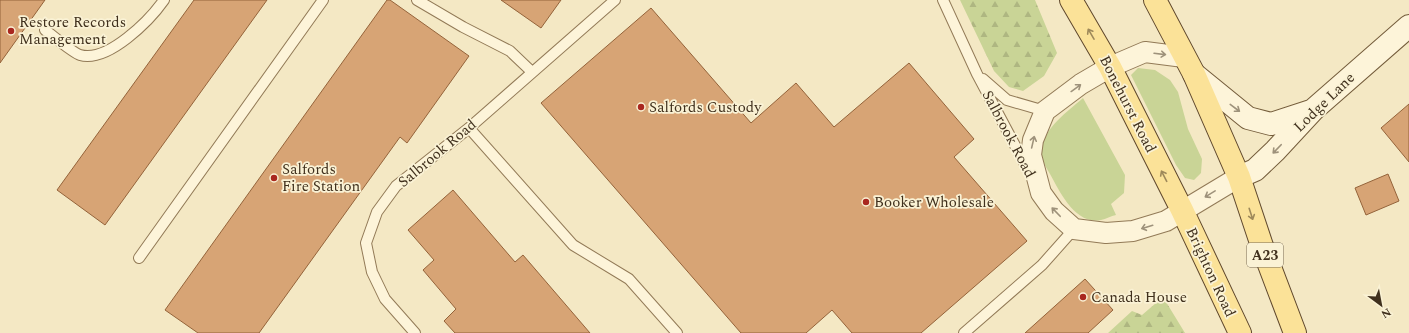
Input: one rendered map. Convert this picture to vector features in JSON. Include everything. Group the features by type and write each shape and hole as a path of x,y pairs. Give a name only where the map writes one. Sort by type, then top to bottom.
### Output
{"main road":[{"name":"Bonehurst Road","path":"1071,0 1110,68 1182,210"},
{"name":"A23","path":"1155,0 1189,66 1239,177 1262,246 1295,333"},
{"name":"Brighton Road","path":"1182,210 1240,333"}],"street":[{"name":"Lodge Lane","path":"1239,177 1255,170 1313,110 1409,26"},
{"path":"1045,111 1081,84 1110,68 1145,52 1189,66 1248,118 1271,124 1313,110"},
{"name":"Salbrook Road","path":"1045,111 1033,140 1031,155 1040,193 1054,211 1074,229"},
{"path":"1074,229 1106,233 1133,231 1166,221 1239,177"}],"lane":[{"path":"45,30 80,55 101,54 124,41 157,10 164,0"},
{"path":"139,258 323,0"},
{"path":"417,0 463,27 510,51 532,72"},
{"name":"Salbrook Road","path":"415,333 385,299 372,272 366,243 377,212 396,186 469,128 616,0"},
{"name":"Salbrook Road","path":"943,0 978,74 1040,193"},
{"name":"Salbrook Road","path":"978,74 1007,100 1045,111"},
{"path":"469,128 573,245 629,279 677,333"},
{"path":"964,333 1042,265 1074,229"}],"green space":[{"path":"960,0 1035,0 1057,53 1044,76 1023,91 1009,87 994,71"},
{"path":"1138,68 1155,70 1170,80 1178,92 1188,129 1202,159 1201,173 1194,180 1185,178 1176,165 1131,75"},
{"path":"1083,98 1125,175 1124,193 1111,204 1116,215 1101,220 1092,220 1083,217 1070,206 1041,156 1041,149 1047,133 1052,126"},
{"path":"1163,297 1185,333 1108,333 1132,311 1142,315"}],"building":[{"name":"Restore Records Management","path":"0,0 45,0 0,63"},
{"path":"194,0 267,0 105,225 57,190"},
{"path":"387,0 390,0 469,56 407,143 400,137 259,333 198,333 165,310"},
{"path":"501,0 561,0 541,28"},
{"path":"651,8 751,123 796,83 834,127 909,63 974,139 954,157 1027,241 921,333 852,333 832,310 806,333 741,333 541,103"},
{"path":"1409,104 1409,162 1381,128"},
{"path":"1388,174 1399,201 1366,215 1355,188"},
{"path":"453,190 515,262 523,255 590,333 455,333 444,321 456,309 423,270 434,260 408,230"},
{"name":"Canada House","path":"1085,279 1113,310 1088,333 1025,333"}],"place":[{"name":"Restore Records Management","path":"11,31"},
{"name":"Salfords Custody","path":"641,107"},
{"name":"Salfords Fire Station","path":"274,178"},
{"name":"Booker Wholesale","path":"866,202"},
{"name":"Canada House","path":"1083,297"}]}
